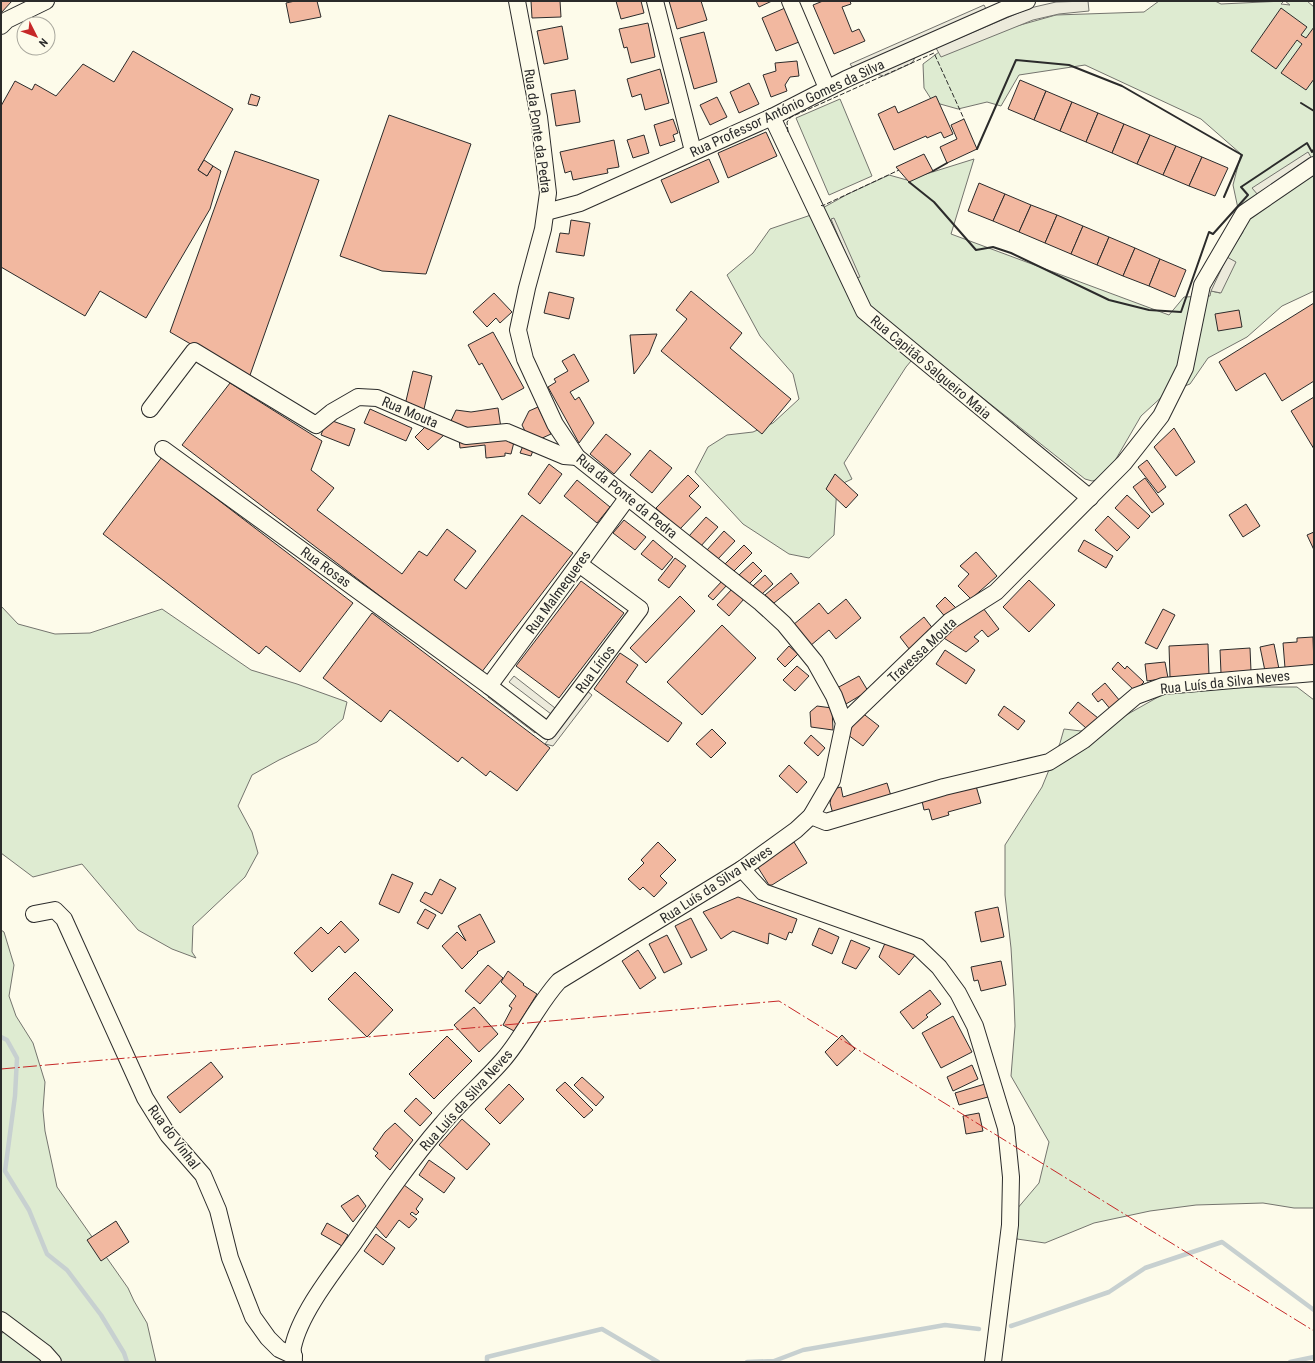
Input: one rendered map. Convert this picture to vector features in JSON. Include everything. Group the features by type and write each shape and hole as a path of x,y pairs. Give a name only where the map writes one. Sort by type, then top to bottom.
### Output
{"street":[{"path":"1,26 7,20 46,1"},
{"name":"Rua da Ponte da Pedra","path":"517,1 539,117 548,193 546,212 518,330 525,359 554,424 577,457 761,603 784,624 815,662 834,696 844,723"},
{"path":"655,1 693,151"},
{"path":"790,1 827,88"},
{"name":"Rua Professor António Gomes da Silva","path":"546,212 580,203 693,151 772,117 827,88 1005,9 1027,1"},
{"name":"Rua Capitão Salgueiro Maia","path":"772,117 864,311 1090,498"},
{"name":"Travessa Mouta","path":"844,723 950,621 996,592 1124,463 1161,416 1185,368 1202,285 1244,213 1314,165"},
{"name":"Rua Mouta","path":"150,410 194,351 316,424 332,412 358,397 377,398 466,436 507,432 564,456 577,457"},
{"name":"Rua Rosas","path":"163,449 489,686"},
{"name":"Rua Malmequeres","path":"489,686 628,498"},
{"name":"Rua Lírios","path":"489,686 548,731 640,609 579,564"},
{"name":"Rua Luís da Silva Neves","path":"294,1359 293,1348 302,1322 318,1295 398,1180 442,1123 503,1060 517,1043 549,992 559,981 742,869 796,830 811,816 826,822 944,787 1049,762 1084,740 1136,696 1163,686 1314,673"},
{"path":"811,816 832,780 844,723"},
{"path":"742,869 763,892 918,947 939,967 958,993 975,1026 1006,1128 1011,1177 1010,1225 993,1362"},
{"name":"Rua do Vinhal","path":"34,914 55,910 64,920 145,1098 168,1135 203,1175 218,1210 230,1258 253,1317 268,1338 279,1349 294,1359"},
{"path":"1,1320 45,1353 53,1362"}],"green space":[{"path":"1159,1 1215,1 1221,4 1284,1 1281,4 1290,5 1285,1 1307,1 1314,7 1314,291 1282,306 1247,337 1208,358 1190,384 1166,393 1141,416 1113,464 1100,479 1092,481 1085,479 921,349 906,367 844,463 852,479 837,486 834,535 809,558 789,554 743,524 695,472 708,447 727,435 753,432 773,423 799,399 793,374 760,336 727,275 753,253 770,229 808,216 848,194 889,175 907,180 974,159 951,234 1169,315 1184,297 1210,296 1211,291 1220,293 1227,257 1243,232 1233,185 1241,154 1201,119 1085,65 1019,75 1001,106 987,102 958,109 933,102 924,88 923,64 943,49 1056,15 1144,12"},
{"path":"840,99 872,176 829,195 796,118"},
{"path":"1,606 18,624 55,634 90,633 162,609 251,670 297,684 347,702 343,719 317,742 252,775 238,806 252,832 258,853 245,877 193,926 192,952 196,958 172,949 138,930 82,864 33,877 1,853"},
{"path":"1249,687 1297,687 1314,700 1314,1208 1294,1208 1263,1203 1196,1205 1150,1211 1094,1223 1045,1243 1017,1239 1011,1216 1039,1183 1049,1142 1011,1076 1015,1026 1011,948 1005,895 1005,845 1042,787 1060,743 1064,729 1081,731 1105,727 1167,692"},
{"path":"1,930 4,932 14,965 9,996 16,1016 33,1043 45,1082 43,1110 45,1131 57,1187 128,1288 147,1323 156,1362 1,1362 1,1334 6,1330 1,1322"}],"shaded area":[{"path":"1088,1 1089,11 1059,14 1033,20 941,57 936,48 1030,8 1056,2"},
{"path":"984,5 987,11 853,68 850,64"},
{"path":"916,56 912,63 884,76 876,74"},
{"path":"1308,152 1312,159 1258,195 1252,188"},
{"path":"834,218 860,277 856,278 831,219"},
{"path":"1227,257 1236,262 1221,293 1211,291"},
{"path":"514,676 555,708 551,714 509,682"},
{"path":"586,690 592,695 553,746 545,744"},
{"path":"492,691 540,728 535,733 488,697"}],"building":[{"path":"1,1 12,1 1,13"},
{"path":"295,1 317,1 321,17 290,23 286,3"},
{"path":"531,1 560,1 561,17 532,18"},
{"path":"616,1 641,1 644,13 621,19"},
{"path":"669,1 701,1 707,20 677,29"},
{"path":"756,1 772,1 759,7"},
{"path":"823,1 850,1 851,4 842,7 852,32 859,29 865,41 834,54 813,5"},
{"path":"785,8 799,42 776,51 762,18"},
{"path":"1281,8 1307,27 1301,35 1306,38 1314,27 1314,79 1306,90 1281,73 1302,44 1297,40 1276,69 1251,51"},
{"path":"648,23 655,57 631,63 627,47 624,48 619,29"},
{"path":"562,26 568,59 544,64 537,31"},
{"path":"704,32 717,82 694,89 680,38"},
{"path":"133,51 233,109 198,170 207,176 213,166 221,171 210,209 146,318 100,291 85,316 1,267 1,106 15,81 32,90 35,84 56,96 83,64 114,82"},
{"path":"797,61 799,76 790,77 785,85 787,91 771,97 763,75 776,71 775,63"},
{"path":"660,69 669,103 645,110 641,94 632,97 627,79"},
{"path":"1020,80 1046,91 1034,120 1008,109"},
{"path":"749,83 759,104 739,113 730,92"},
{"path":"575,90 580,122 556,126 551,94"},
{"path":"1046,91 1072,102 1060,131 1034,120"},
{"path":"251,94 260,97 257,106 248,104"},
{"path":"936,96 953,134 944,138 941,132 927,138 926,136 894,150 878,114 895,106 898,113"},
{"path":"717,97 727,117 710,125 700,105"},
{"path":"1072,102 1098,113 1086,142 1060,131"},
{"path":"1098,113 1124,124 1112,153 1086,142"},
{"path":"389,115 471,144 426,274 382,271 340,256"},
{"path":"673,119 678,133 673,135 675,141 660,146 654,125"},
{"path":"964,119 977,149 947,163 940,147 957,139 951,125"},
{"path":"1124,124 1150,135 1137,164 1112,153"},
{"path":"766,132 777,156 728,178 718,153"},
{"path":"644,135 649,153 633,158 627,140"},
{"path":"1150,135 1176,146 1163,175 1137,164"},
{"path":"614,140 619,167 607,169 608,173 573,180 571,171 565,173 560,152"},
{"path":"1176,146 1202,157 1189,186 1163,175"},
{"path":"235,151 319,180 249,378 170,332"},
{"path":"924,154 933,171 909,182 896,167"},
{"path":"1202,157 1228,168 1215,196 1189,186"},
{"path":"709,159 719,182 671,203 661,180"},
{"path":"204,160 213,166 207,176 198,170"},
{"path":"979,183 1005,194 993,221 968,211"},
{"path":"1005,194 1031,205 1019,232 993,221"},
{"path":"1031,205 1057,215 1045,243 1019,232"},
{"path":"1057,215 1083,226 1071,254 1045,243"},
{"path":"571,220 590,223 584,256 556,252 560,233 569,234"},
{"path":"1083,226 1109,237 1097,265 1071,254"},
{"path":"1109,237 1135,248 1123,276 1097,265"},
{"path":"1135,248 1160,259 1149,286 1123,276"},
{"path":"1160,259 1186,270 1175,297 1149,286"},
{"path":"691,291 742,333 730,348 791,399 762,434 661,351 687,319 676,310"},
{"path":"549,292 574,298 569,319 544,313"},
{"path":"494,293 512,312 500,323 496,318 487,327 473,312"},
{"path":"1314,303 1314,381 1282,401 1265,373 1236,391 1219,362"},
{"path":"1239,310 1242,327 1218,331 1215,314"},
{"path":"493,332 524,388 502,400 482,363 479,365 468,345"},
{"path":"657,334 649,354 634,374 630,335"},
{"path":"574,354 589,381 570,392 575,400 579,397 594,423 579,443 548,387 556,382 554,379 568,371 562,361"},
{"path":"413,371 432,376 423,413 405,405"},
{"path":"230,383 322,441 311,470 334,488 317,510 402,574 419,551 427,556 447,529 476,551 454,580 466,589 522,515 573,553 481,673 182,445"},
{"path":"1314,397 1314,449 1291,411"},
{"path":"538,407 551,434 538,440 528,437 522,425 529,411"},
{"path":"498,408 501,428 467,432 449,425 456,410 471,412"},
{"path":"370,409 412,428 406,441 364,423"},
{"path":"327,419 355,429 349,446 321,435"},
{"path":"430,422 445,434 428,450 415,437"},
{"path":"1174,428 1195,462 1176,476 1154,447"},
{"path":"606,434 631,454 614,474 590,454"},
{"path":"515,438 511,454 505,453 505,456 486,458 485,445 460,448 459,439"},
{"path":"525,441 535,445 531,456 520,453"},
{"path":"650,450 672,468 652,493 630,475"},
{"path":"162,457 353,603 300,672 266,646 259,654 103,534"},
{"path":"1147,460 1166,487 1158,493 1138,467"},
{"path":"549,464 562,474 540,504 528,494"},
{"path":"835,474 858,495 846,508 826,489"},
{"path":"688,475 699,486 689,496 701,507 679,530 656,508"},
{"path":"1145,478 1164,504 1152,513 1133,487"},
{"path":"577,480 610,507 597,523 564,496"},
{"path":"1127,495 1150,516 1138,529 1115,508"},
{"path":"1246,504 1260,526 1243,537 1229,515"},
{"path":"1108,516 1130,537 1117,551 1095,530"},
{"path":"706,517 718,527 700,547 689,536"},
{"path":"624,520 646,537 635,550 613,533"},
{"path":"724,531 735,541 717,560 707,550"},
{"path":"1314,532 1314,550 1307,535"},
{"path":"653,540 673,557 662,570 641,554"},
{"path":"1084,540 1113,556 1106,568 1078,551"},
{"path":"744,545 752,553 733,572 724,565"},
{"path":"976,552 997,576 971,599 958,586 969,574 960,566"},
{"path":"675,558 686,566 669,588 658,580"},
{"path":"753,562 762,571 749,584 739,575"},
{"path":"791,573 799,583 774,603 765,595"},
{"path":"765,575 773,584 762,594 753,586"},
{"path":"723,580 728,584 713,600 708,596"},
{"path":"1029,580 1055,605 1029,632 1003,607"},
{"path":"581,581 624,613 559,698 516,666"},
{"path":"733,588 744,599 729,616 717,605"},
{"path":"680,596 695,611 646,663 630,648"},
{"path":"945,597 957,609 947,619 936,606"},
{"path":"846,599 861,618 836,639 829,630 810,646 793,625 819,603 828,614"},
{"path":"980,604 999,629 988,637 982,630 974,637 979,641 966,652 939,635"},
{"path":"1163,609 1175,615 1157,649 1145,643"},
{"path":"372,613 550,748 517,791 490,771 486,776 462,757 458,762 390,710 381,722 323,678"},
{"path":"924,617 934,630 910,650 900,637"},
{"path":"722,625 756,658 702,715 667,682"},
{"path":"1313,637 1314,665 1285,668 1283,643 1297,642 1297,638"},
{"path":"1208,644 1209,675 1170,677 1169,646"},
{"path":"1274,644 1279,669 1265,671 1260,647"},
{"path":"789,646 798,654 785,667 777,659"},
{"path":"1250,648 1251,671 1221,673 1220,650"},
{"path":"945,650 975,670 966,684 936,664"},
{"path":"620,653 638,665 626,682 682,723 668,742 594,689"},
{"path":"1118,662 1125,669 1127,666 1144,682 1135,691 1112,669"},
{"path":"1165,662 1168,678 1147,681 1145,664"},
{"path":"797,666 809,676 795,691 783,680"},
{"path":"859,676 868,691 846,704 837,688"},
{"path":"1105,683 1120,701 1111,710 1102,699 1098,702 1092,694"},
{"path":"1078,702 1098,718 1086,728 1069,713"},
{"path":"817,706 832,708 833,730 811,727 810,712"},
{"path":"1004,706 1025,721 1018,730 998,715"},
{"path":"861,712 879,726 863,746 844,732"},
{"path":"712,729 726,743 711,758 696,744"},
{"path":"811,735 825,748 818,756 804,743"},
{"path":"789,765 807,782 797,793 779,776"},
{"path":"887,783 891,796 833,814 830,803 833,789 841,787 843,797"},
{"path":"976,786 981,803 948,812 949,815 932,820 929,809 924,810 922,801"},
{"path":"658,842 676,860 660,876 667,883 654,897 643,887 640,890 628,879 644,863 641,860"},
{"path":"794,842 807,863 772,885 769,885 757,866"},
{"path":"392,874 413,883 399,913 379,904"},
{"path":"440,879 456,888 442,914 420,901 425,892 432,895"},
{"path":"738,897 797,919 792,933 789,932 786,940 769,933 768,944 733,931 721,939 703,912"},
{"path":"998,907 1004,937 981,942 975,912"},
{"path":"425,909 436,915 428,929 417,923"},
{"path":"480,914 495,942 477,952 478,953 462,969 442,946 457,932 466,941 458,926"},
{"path":"691,918 707,950 691,958 675,926"},
{"path":"341,921 359,940 345,953 339,946 312,972 294,953 321,927 328,934"},
{"path":"819,928 839,937 832,954 812,945"},
{"path":"667,935 682,964 664,973 649,944"},
{"path":"851,940 870,948 856,969 842,963"},
{"path":"886,941 916,954 899,975 879,957"},
{"path":"638,950 656,978 640,989 622,961"},
{"path":"1001,961 1006,985 981,991 978,980 974,981 971,967"},
{"path":"488,965 503,978 480,1004 465,991"},
{"path":"508,971 524,984 523,985 537,994 514,1031 503,1025 512,1008 509,1006 516,996 501,982"},
{"path":"355,972 393,1010 367,1037 328,999"},
{"path":"930,990 941,1004 926,1015 928,1017 913,1029 900,1012"},
{"path":"474,1007 498,1034 479,1052 454,1025"},
{"path":"953,1016 972,1052 941,1068 922,1033"},
{"path":"842,1035 855,1049 837,1066 825,1052"},
{"path":"447,1036 472,1061 434,1099 409,1074"},
{"path":"211,1062 223,1077 180,1113 167,1097"},
{"path":"972,1065 978,1079 953,1091 947,1077"},
{"path":"582,1077 604,1097 596,1106 574,1085"},
{"path":"565,1082 593,1110 584,1118 556,1090"},
{"path":"509,1084 524,1099 500,1124 485,1109"},
{"path":"985,1084 988,1097 959,1105 955,1093"},
{"path":"416,1098 432,1113 420,1126 404,1111"},
{"path":"979,1113 983,1131 966,1134 963,1116"},
{"path":"462,1119 490,1144 467,1170 439,1145"},
{"path":"395,1123 413,1140 390,1170 375,1156 378,1153 373,1149 385,1132"},
{"path":"429,1160 455,1178 444,1193 419,1175"},
{"path":"404,1185 423,1199 416,1209 419,1212 416,1215 412,1212 410,1214 417,1219 409,1228 399,1220 386,1238 374,1225"},
{"path":"358,1195 366,1206 353,1222 341,1206"},
{"path":"116,1221 129,1242 101,1261 87,1240"},
{"path":"327,1223 348,1235 342,1246 321,1234"},
{"path":"376,1234 395,1248 383,1265 364,1251"}],"waterway":[{"path":"1,1037 7,1040 17,1058 15,1096 5,1171 29,1210 47,1254 67,1270 101,1315 124,1353 127,1362"},
{"path":"1011,1326 1109,1292 1145,1268 1222,1242 1314,1310"},
{"path":"747,1362 774,1361 803,1350 945,1325 979,1329"},
{"path":"487,1362 487,1357 602,1329 658,1362"},
{"path":"1290,1362 1314,1357"}],"fence":[{"path":"788,132 787,122 791,117 934,53 964,119"},
{"path":"821,205 822,206 899,170"}],"wall":[{"path":"977,149 1016,60 1069,65 1122,86 1242,155 1224,197"},
{"path":"1301,103 1314,111"},
{"path":"909,182 934,202 976,250 993,247 1011,253 1109,300 1149,310 1181,312 1209,232 1213,234 1248,195 1241,187 1307,143 1312,152 1314,149"},
{"path":"933,171 947,163"}],"power":[{"path":"1,1069 779,1001 1314,1331"}]}
